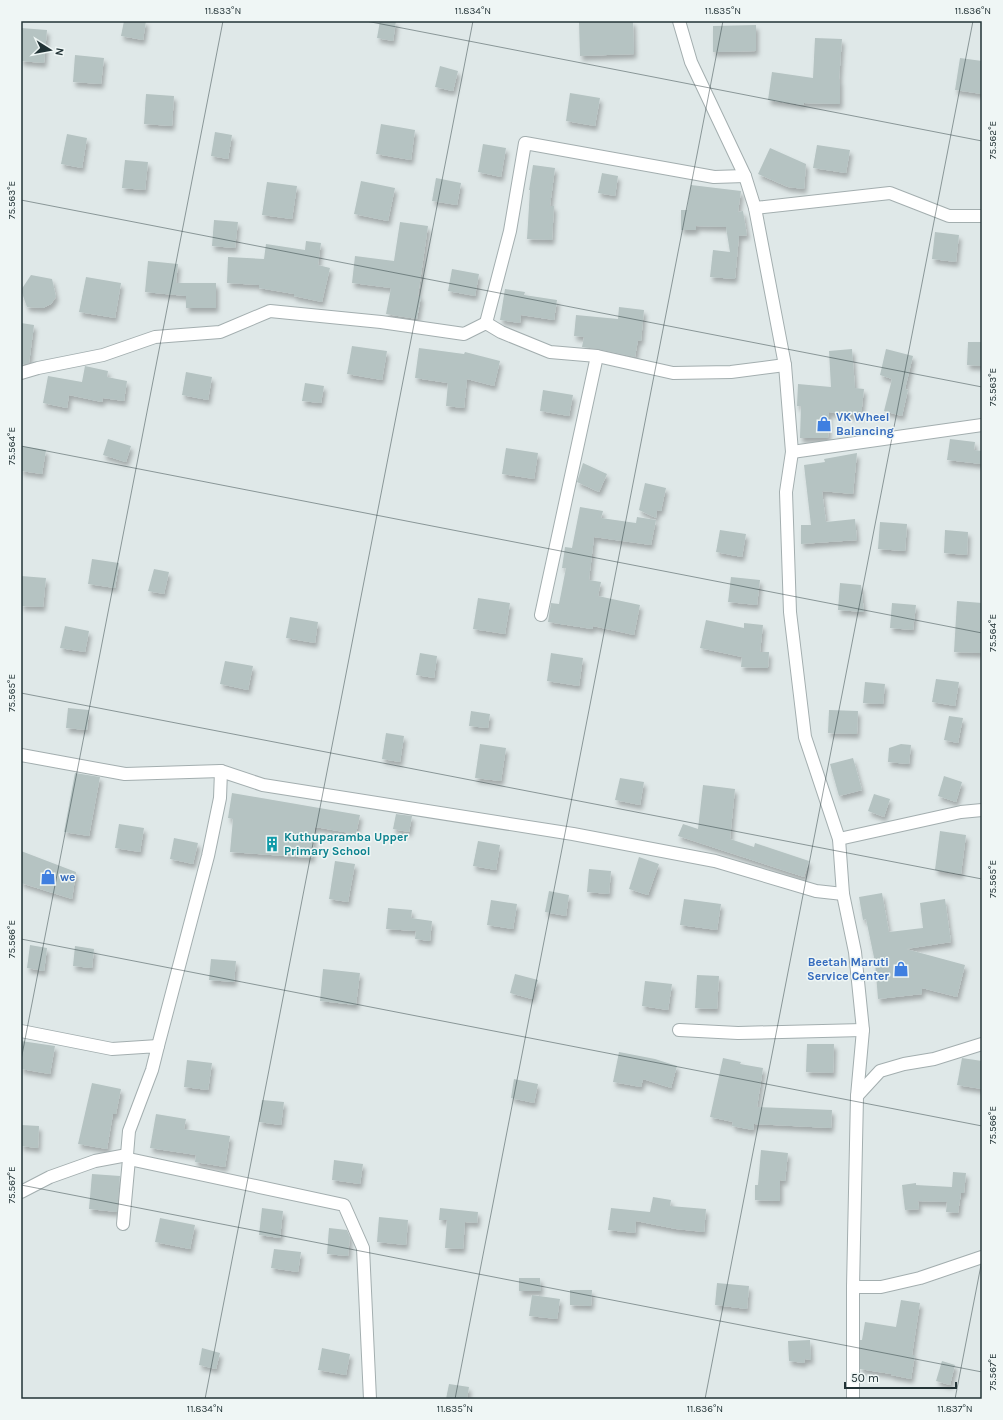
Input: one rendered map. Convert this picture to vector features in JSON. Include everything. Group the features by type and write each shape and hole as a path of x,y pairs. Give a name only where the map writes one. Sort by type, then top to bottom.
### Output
{"street":[{"path":"679,21 691,62 744,176 755,208 785,365 792,452 786,492 790,604 803,721 805,737 839,840 843,894 855,952 863,1030 857,1096 852,1399"},
{"path":"21,373 104,356 155,337 220,332 270,311 381,322 464,334 486,323 510,231 525,142 714,177 744,176"},
{"path":"755,208 890,193 949,216 982,216"},
{"path":"486,323 501,332 550,352 597,356 673,373 731,372 785,365"},
{"path":"541,615 597,356"},
{"path":"792,452 982,425"},
{"path":"21,755 125,774 221,770 263,785 573,834 714,861 816,891 843,894"},
{"path":"123,1224 129,1131 152,1070 208,856 220,798 221,770"},
{"path":"839,840 961,812 982,810"},
{"path":"679,1030 738,1033 863,1030"},
{"path":"21,1031 112,1049 158,1046"},
{"path":"857,1096 880,1072 904,1064 934,1058 982,1044"},
{"path":"21,1192 50,1177 95,1161 128,1157 344,1205 363,1248 370,1399"},
{"path":"853,1287 881,1287 920,1278 982,1257"}],"building":[{"path":"124,21 146,21 143,40 121,36"},
{"path":"380,21 396,21 393,41 377,38"},
{"path":"579,21 633,21 634,54 580,56"},
{"path":"756,25 756,51 713,52 713,26"},
{"path":"21,28 47,30 44,63 21,61"},
{"path":"815,38 842,39 839,80 840,104 804,103 803,105 768,100 772,72 813,78"},
{"path":"75,55 104,58 101,84 73,82"},
{"path":"960,58 982,61 982,94 955,90"},
{"path":"440,66 458,71 453,91 435,87"},
{"path":"570,93 600,98 595,126 566,121"},
{"path":"146,94 174,96 172,126 144,124"},
{"path":"381,124 415,130 411,160 376,154"},
{"path":"215,132 232,135 228,159 211,156"},
{"path":"67,134 87,138 82,168 61,164"},
{"path":"483,144 506,148 501,177 478,172"},
{"path":"817,145 850,150 846,173 813,168"},
{"path":"770,148 806,164 804,189 788,187 758,174"},
{"path":"125,160 148,162 145,190 122,188"},
{"path":"533,165 555,168 550,206 554,206 552,240 527,239 529,190"},
{"path":"602,173 618,176 615,196 598,193"},
{"path":"436,178 461,183 457,205 432,201"},
{"path":"361,181 395,188 388,221 354,214"},
{"path":"267,182 297,186 292,219 262,215"},
{"path":"691,185 741,191 738,212 743,211 747,235 739,236 735,279 710,277 713,250 730,252 726,227 696,226 696,230 681,230 681,210 687,210"},
{"path":"214,220 238,222 235,248 212,246"},
{"path":"400,222 428,226 418,296 421,296 417,319 386,314 391,288 352,283 355,256 394,261"},
{"path":"935,232 959,235 956,262 932,259"},
{"path":"306,241 321,243 318,265 330,268 322,302 294,296 294,294 259,288 259,285 227,283 228,257 264,259 266,244 305,250"},
{"path":"148,261 178,264 176,283 216,283 216,308 186,308 186,296 145,292"},
{"path":"452,269 479,274 475,296 448,291"},
{"path":"31,275 52,279 56,297 51,304 43,308 27,307 21,290"},
{"path":"86,277 121,283 115,318 79,312"},
{"path":"505,289 525,292 524,295 557,300 554,320 521,315 520,323 500,320"},
{"path":"619,307 644,310 641,341 638,340 635,357 582,347 584,337 574,336 576,315 618,319"},
{"path":"21,323 34,325 29,363 25,364 21,364"},
{"path":"968,342 982,342 982,366 967,365"},
{"path":"352,346 387,351 382,380 347,374"},
{"path":"419,348 464,354 465,352 500,361 494,386 467,379 464,408 446,406 448,383 415,378"},
{"path":"852,349 855,388 864,389 861,416 829,412 828,438 800,438 801,406 797,406 798,384 831,387 829,351"},
{"path":"886,349 913,356 905,389 908,390 902,416 884,411 892,379 880,375"},
{"path":"85,366 108,371 107,377 127,381 124,401 103,398 102,402 69,395 67,408 43,403 48,376 82,382"},
{"path":"186,372 212,377 208,400 182,395"},
{"path":"305,383 324,386 321,403 302,401"},
{"path":"543,390 573,395 569,416 540,411"},
{"path":"108,439 131,446 126,462 103,455"},
{"path":"950,439 975,442 974,450 982,451 982,464 947,460"},
{"path":"21,446 46,450 42,474 21,471"},
{"path":"506,448 538,453 534,479 502,474"},
{"path":"857,453 853,494 822,491 826,522 855,519 857,540 801,544 801,525 811,525 804,465 825,462 824,459"},
{"path":"583,463 607,474 599,492 577,482"},
{"path":"645,483 666,488 661,511 657,510 656,518 639,510"},
{"path":"580,507 603,511 601,518 636,523 637,517 656,520 651,545 594,537 589,580 601,582 598,596 640,605 634,635 593,626 592,629 548,622 551,603 559,604 566,568 562,568 565,547 572,548"},
{"path":"880,522 907,524 905,551 878,549"},
{"path":"720,530 746,534 742,557 716,552"},
{"path":"945,530 968,532 967,555 944,553"},
{"path":"92,559 119,563 115,588 88,584"},
{"path":"154,569 169,572 164,594 148,591"},
{"path":"21,576 46,578 43,607 21,606"},
{"path":"731,577 760,580 757,605 728,602"},
{"path":"840,583 861,585 864,612 838,610"},
{"path":"478,598 510,603 505,634 473,629"},
{"path":"957,601 982,603 981,653 954,652"},
{"path":"892,603 916,605 913,630 890,628"},
{"path":"290,617 318,622 315,643 286,638"},
{"path":"706,620 744,628 744,623 763,625 760,652 769,652 768,668 741,667 742,657 700,648"},
{"path":"65,626 89,631 85,652 60,648"},
{"path":"420,653 437,656 434,678 416,675"},
{"path":"551,653 583,658 579,686 547,681"},
{"path":"225,661 253,666 248,690 220,684"},
{"path":"936,679 959,682 955,706 932,702"},
{"path":"865,682 885,684 883,704 863,703"},
{"path":"68,708 89,710 87,730 66,728"},
{"path":"829,710 858,711 857,734 828,733"},
{"path":"471,711 490,714 488,728 469,726"},
{"path":"949,716 963,718 958,743 944,740"},
{"path":"386,733 404,736 400,762 382,759"},
{"path":"480,744 506,748 501,781 475,778"},
{"path":"901,744 911,745 909,764 888,762 889,748"},
{"path":"853,758 862,790 839,796 830,764"},
{"path":"75,773 100,777 89,836 64,832"},
{"path":"944,776 962,782 956,802 938,796"},
{"path":"620,778 644,782 640,805 615,800"},
{"path":"703,785 735,789 730,839 754,847 755,843 809,861 804,877 678,836 683,824 698,829"},
{"path":"232,793 360,815 356,834 315,827 312,858 230,852 233,819 228,818"},
{"path":"874,794 890,799 884,817 868,811"},
{"path":"396,814 412,816 409,832 393,829"},
{"path":"119,824 144,828 140,852 115,848"},
{"path":"940,831 966,835 961,874 935,870"},
{"path":"174,838 198,843 193,864 170,859"},
{"path":"478,841 500,845 496,870 473,866"},
{"name":"we","path":"21,851 76,872 72,899 21,883"},
{"path":"639,857 659,864 648,895 629,889"},
{"path":"335,861 355,864 348,902 329,899"},
{"path":"589,869 611,871 609,894 587,892"},
{"path":"549,891 569,895 566,916 545,912"},
{"path":"882,893 889,932 923,928 920,903 945,899 951,942 906,949 965,965 957,997 922,988 922,994 878,999 875,962 866,919 863,920 859,897"},
{"path":"684,899 721,904 717,930 680,925"},
{"path":"491,900 517,904 513,929 487,925"},
{"path":"388,908 412,910 411,918 432,921 430,941 415,939 416,931 386,929"},
{"path":"30,945 47,948 44,971 27,968"},
{"path":"75,946 94,949 92,968 73,966"},
{"path":"211,959 236,961 234,982 209,980"},
{"path":"323,969 360,973 356,1005 320,1001"},
{"path":"515,974 538,980 532,999 510,993"},
{"path":"697,975 719,976 717,1009 695,1008"},
{"path":"645,981 672,984 668,1010 642,1006"},
{"path":"21,1041 55,1046 50,1074 21,1069"},
{"path":"807,1044 834,1044 833,1073 806,1072"},
{"path":"619,1052 655,1059 677,1066 671,1088 643,1079 641,1087 613,1082"},
{"path":"723,1058 741,1062 740,1064 763,1068 757,1107 832,1110 831,1128 754,1124 753,1130 732,1126 733,1122 710,1117"},
{"path":"962,1058 982,1061 982,1089 957,1085"},
{"path":"187,1060 212,1063 208,1090 184,1087"},
{"path":"514,1079 538,1084 534,1103 511,1098"},
{"path":"92,1083 121,1089 116,1114 113,1114 107,1149 78,1144"},
{"path":"262,1100 284,1102 281,1125 259,1122"},
{"path":"156,1114 186,1119 184,1129 230,1136 225,1167 195,1162 196,1155 150,1148"},
{"path":"21,1125 39,1126 38,1148 21,1146"},
{"path":"761,1150 788,1153 785,1181 780,1180 780,1201 755,1200 755,1185 758,1185"},
{"path":"334,1160 363,1164 360,1184 332,1180"},
{"path":"953,1172 966,1173 964,1193 961,1193 958,1213 946,1212 947,1202 918,1201 919,1209 905,1210 902,1185 916,1183 916,1185 952,1187"},
{"path":"92,1174 120,1176 117,1212 89,1209"},
{"path":"653,1197 671,1200 670,1206 706,1209 704,1232 676,1229 636,1221 635,1233 608,1230 611,1208 650,1212"},
{"path":"262,1208 283,1211 280,1238 259,1235"},
{"path":"440,1208 478,1212 477,1223 465,1222 463,1249 445,1248 447,1220 439,1220"},
{"path":"379,1217 408,1220 406,1245 377,1242"},
{"path":"160,1218 195,1225 190,1249 155,1242"},
{"path":"329,1228 347,1230 350,1237 348,1256 327,1254"},
{"path":"274,1249 301,1252 298,1272 271,1268"},
{"path":"519,1278 540,1278 541,1291 519,1291"},
{"path":"717,1283 749,1286 747,1309 715,1305"},
{"path":"570,1290 592,1290 591,1306 570,1305"},
{"path":"532,1295 560,1299 557,1319 529,1316"},
{"path":"901,1300 920,1303 912,1355 915,1355 911,1379 860,1369 860,1340 862,1340 865,1322 896,1327"},
{"path":"810,1340 811,1360 805,1359 804,1363 789,1361 788,1341"},
{"path":"202,1348 220,1353 216,1369 199,1365"},
{"path":"322,1348 350,1354 346,1375 318,1370"},
{"path":"942,1361 955,1365 950,1385 936,1381"},
{"path":"449,1384 469,1387 467,1399 446,1399"}],"place":[{"name":"VK Wheel Balancing","path":"824,424"},
{"name":"Kuthuparamba Upper Primary School","path":"272,844"},
{"name":"we","path":"48,877"},
{"name":"Beetah Maruti Service Center","path":"901,969"}]}
